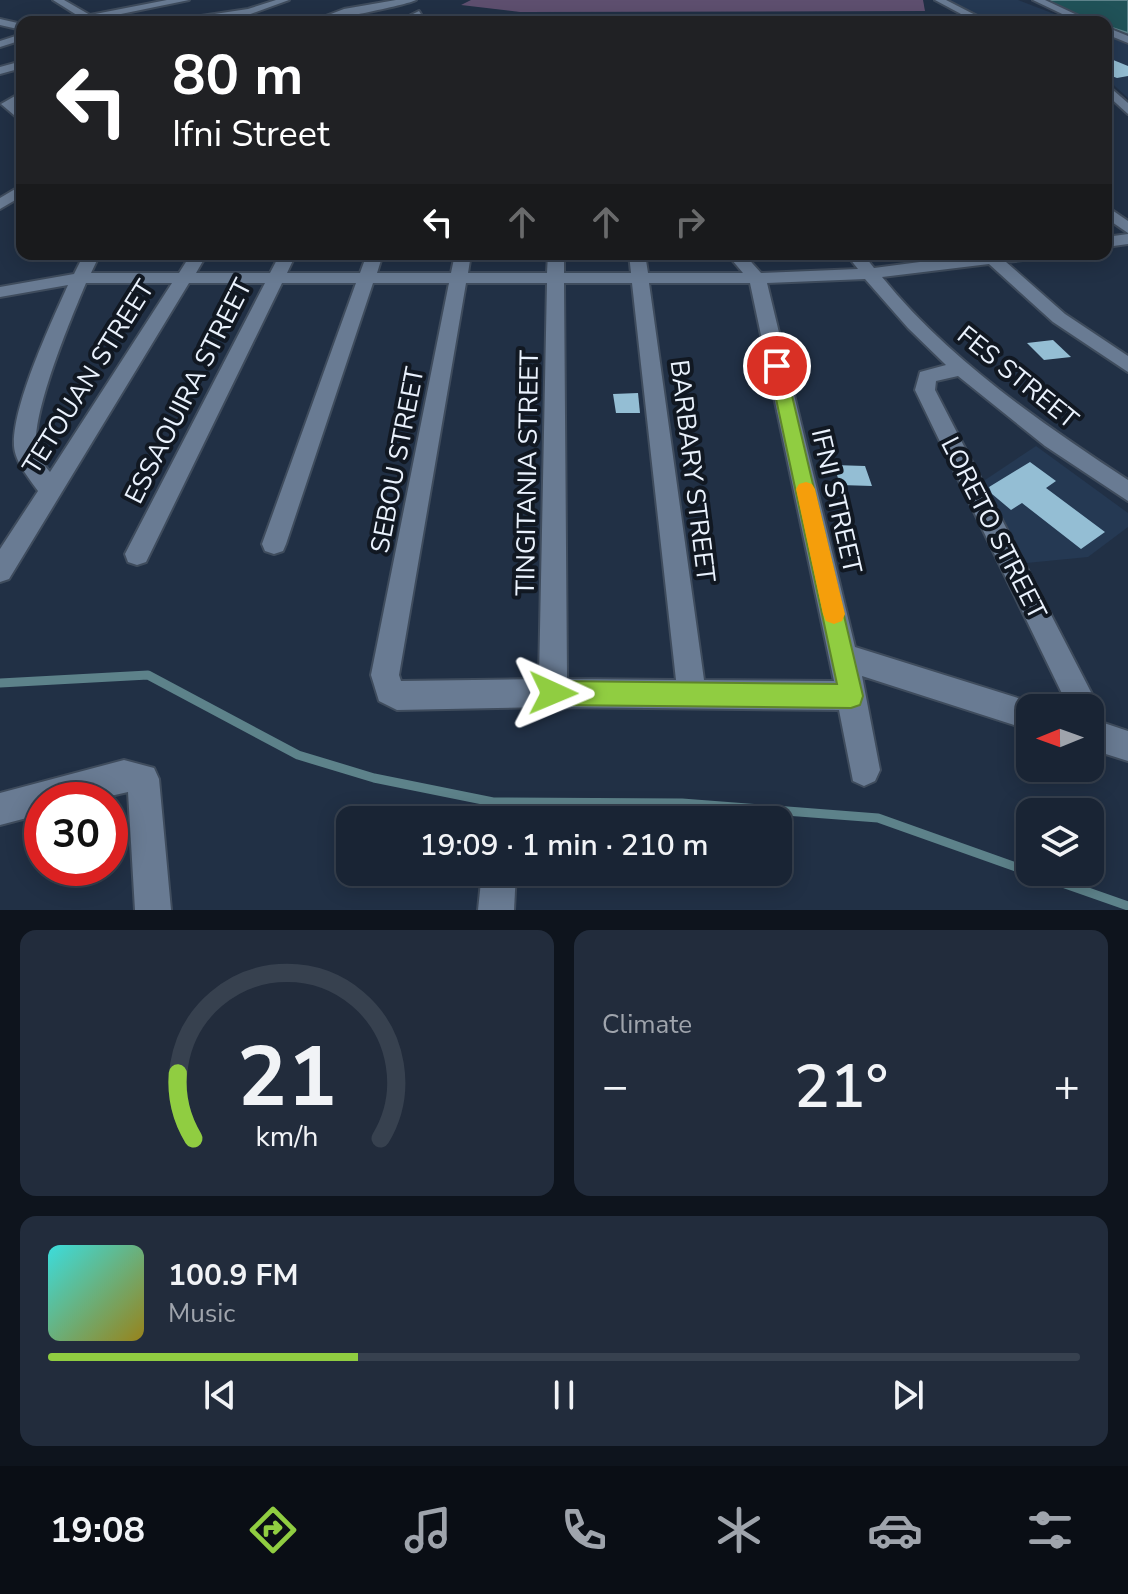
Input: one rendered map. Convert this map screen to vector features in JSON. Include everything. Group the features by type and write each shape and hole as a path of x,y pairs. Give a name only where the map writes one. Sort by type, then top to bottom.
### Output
{"street":[{"path":"57,0 85,16"},
{"path":"92,16 155,2 185,0"},
{"path":"238,16 285,0"},
{"path":"333,16 353,9 412,0"},
{"path":"939,0 970,16"},
{"path":"1037,0 1073,16"},
{"path":"215,16 248,12"},
{"path":"415,16 419,14"},
{"path":"1112,93 1128,110"},
{"path":"16,99 7,104 16,117"},
{"path":"1112,107 1128,124"},
{"path":"1112,216 1128,228"},
{"path":"50,490 25,450 27,423 90,260"},
{"name":"TETOUAN STREET","path":"0,571 195,260"},
{"name":"ESSAOUIRA STREET","path":"137,554 285,260"},
{"path":"274,544 373,260"},
{"name":"SEBOU STREET","path":"462,260 385,675 387,687 397,696 553,693"},
{"name":"IFNI STREET","path":"740,260 757,278 844,657 864,770"},
{"name":"FES STREET","path":"858,260 959,369 1028,424 1128,492"},
{"path":"0,292 82,280 460,277 557,265 639,266 757,278 869,274 969,260"},
{"path":"993,260 1059,318 1128,365"},
{"name":"TINGITANIA STREET","path":"553,693 557,265"},
{"name":"BARBARY STREET","path":"639,266 692,696"},
{"path":"0,305 82,280"},
{"name":"LORETO STREET","path":"959,369 927,377 925,390 1077,694"},
{"path":"844,657 1016,711"},
{"path":"553,693 851,696"},
{"path":"1104,735 1128,746"},
{"path":"0,809 124,776 136,776 146,783 153,910"},
{"path":"496,910 498,886"}],"shaded area":[{"path":"471,0 923,0 925,11 520,12 461,5"},
{"path":"945,0 1018,0 1059,16 978,16"},
{"path":"1037,0 1128,0 1128,33 1112,28 1112,16 1076,16"},
{"path":"1112,38 1128,45 1128,98 1112,83"},
{"path":"1036,446 1128,513 1128,527 1088,557 1016,564 976,486"}],"building":[{"path":"1112,59 1128,66 1128,76 1112,76"},
{"path":"1053,340 1071,357 1044,360 1027,343"},
{"path":"638,393 640,413 616,413 613,394"},
{"path":"1030,462 1056,481 1046,488 1105,532 1081,549 1022,503 1011,510 992,494 989,487"},
{"path":"834,465 865,466 872,486 840,485"}],"waterway":[{"path":"0,683 148,675 298,755 374,778 493,802 682,803 878,818 1016,867"},
{"path":"1071,886 1128,906"}],"slow traffic":[{"path":"806,489 834,614"}],"route":[{"path":"553,693 851,696 777,366"}]}
